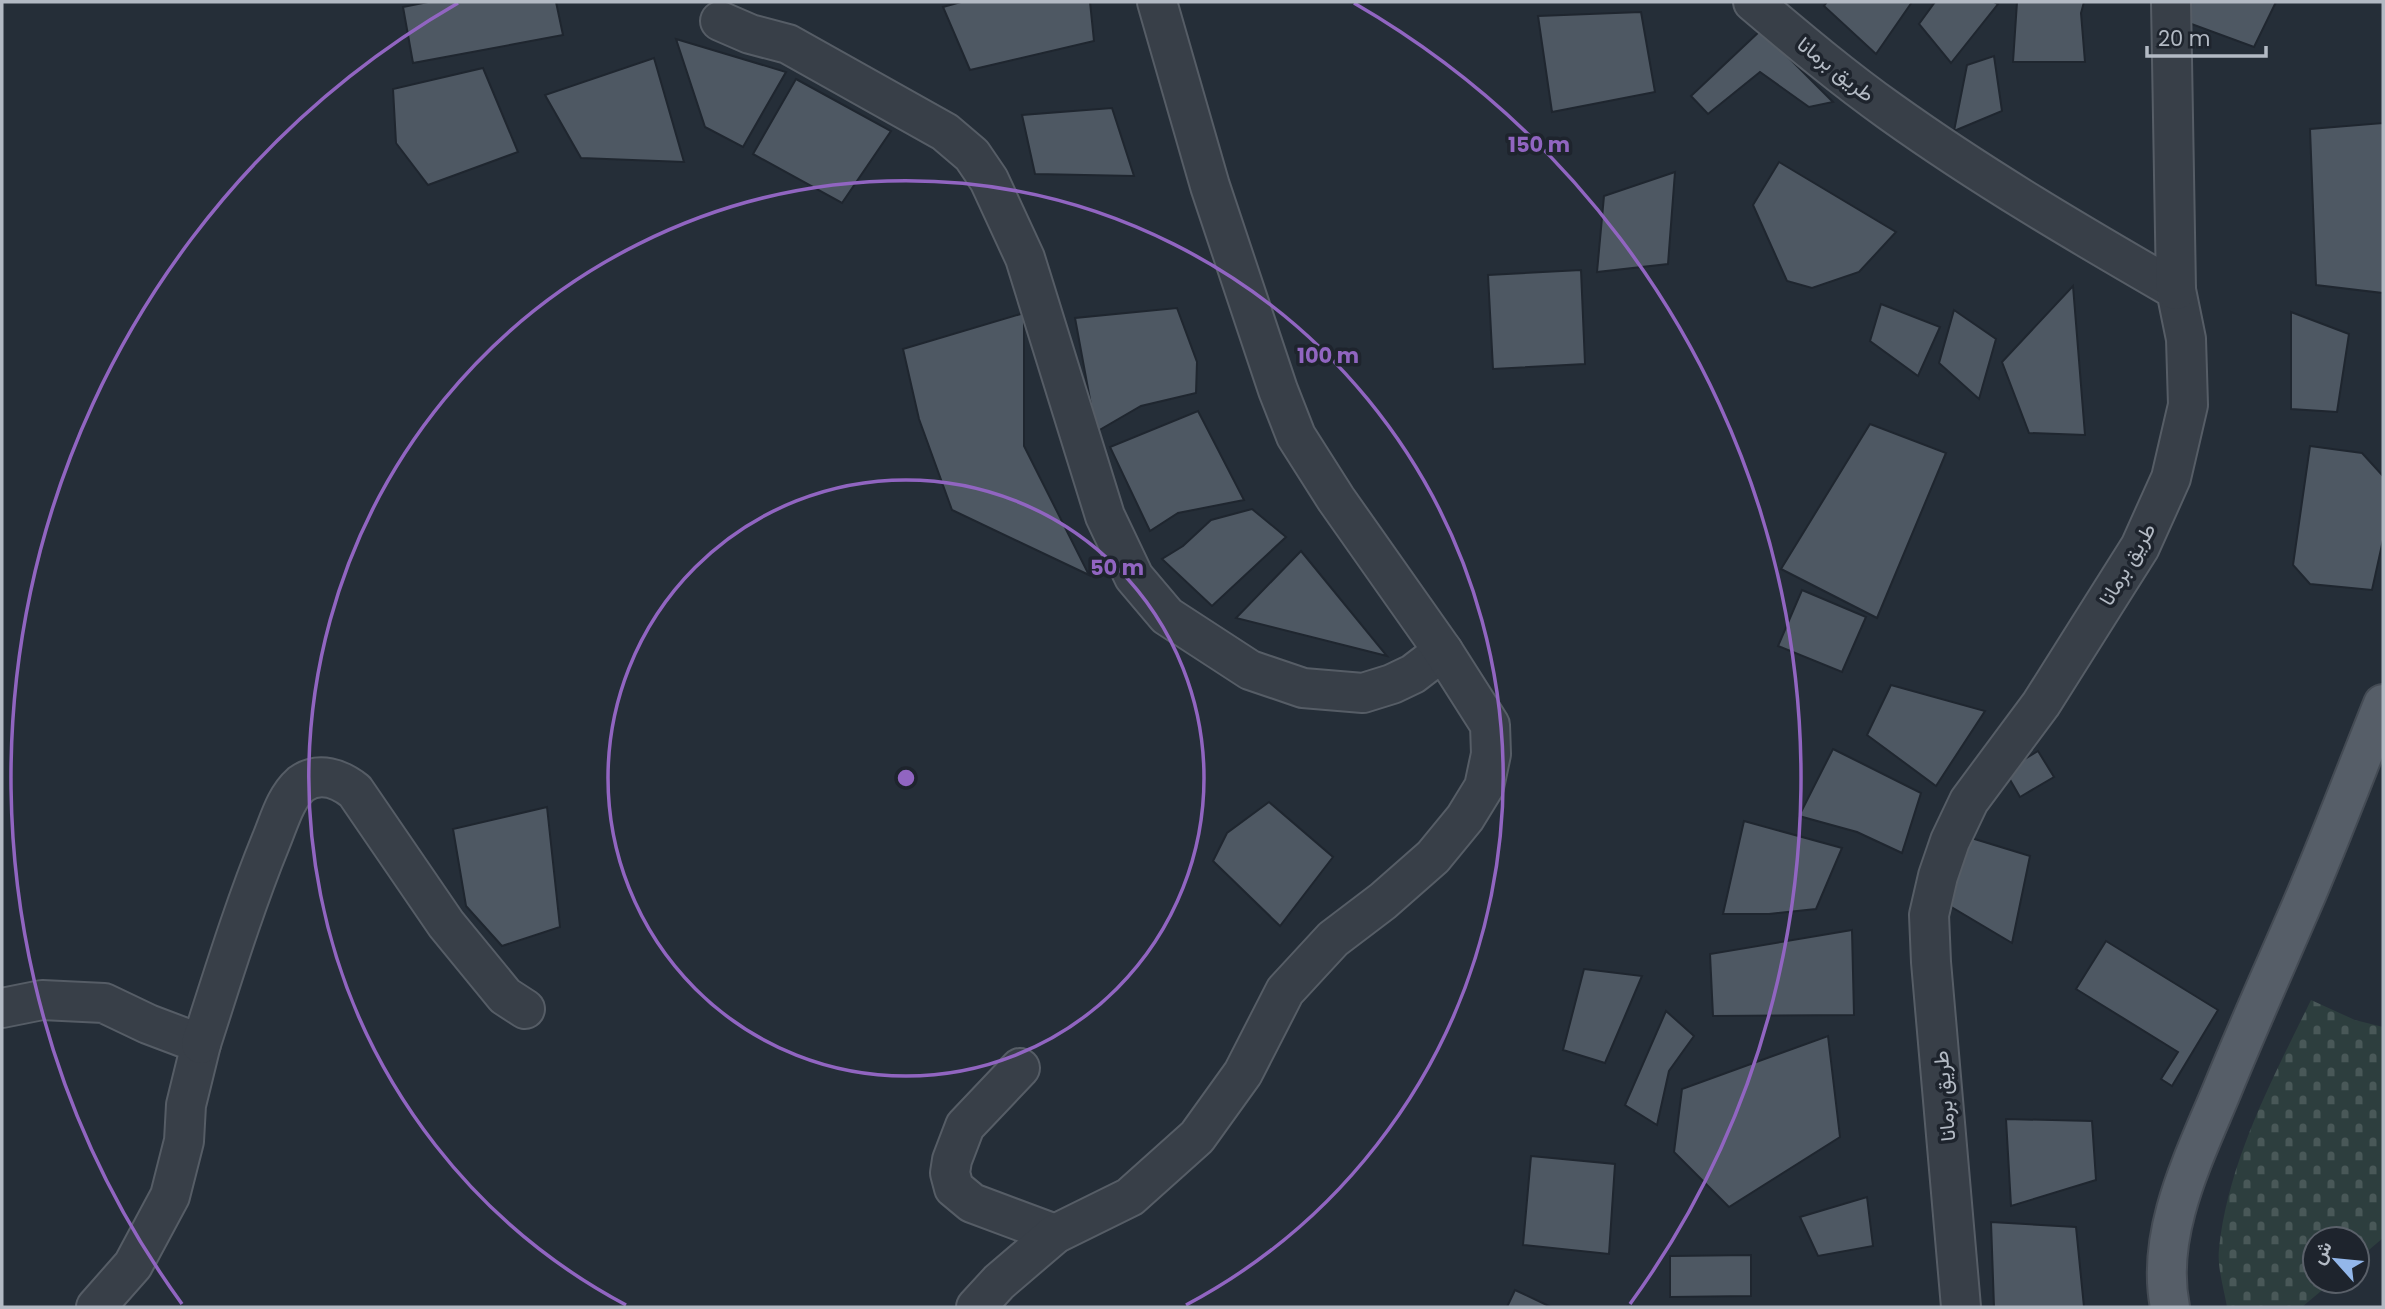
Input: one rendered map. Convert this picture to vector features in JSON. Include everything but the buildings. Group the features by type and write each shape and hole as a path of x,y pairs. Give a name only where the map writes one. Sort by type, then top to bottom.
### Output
{"main road":[{"path":"2170,1307 2166,1285 2173,1220 2192,1164 2306,895 2383,704"}],"street":[{"path":"976,1307 999,1282 1055,1234 1130,1198 1197,1138 1243,1073 1285,991 1333,939 1383,901 1433,857 1465,818 1484,788 1491,754 1490,725 1443,651 1336,499 1296,436 1210,186 1157,2"},
{"name":"طريق برمانا","path":"1753,2 1821,60 1892,113 2071,229 2176,290 2186,339 2188,405 2171,478 2133,558 2041,705 1969,801 1950,841 1938,876 1929,915 1931,962 1961,1307"},
{"path":"2171,2 2176,290"},
{"path":"720,21 750,34 788,44 945,132 972,155 989,180 1025,258 1105,516 1135,577 1167,616 1250,670 1303,688 1363,693 1413,674 1443,651"},
{"path":"96,1307 133,1265 170,1196 184,1141 186,1105 201,1044 250,894 288,800 302,783 326,776 342,781 355,791 446,924 505,996 525,1009"},
{"path":"2,1008 42,1000 104,1003 148,1024 201,1044"},
{"path":"1020,1068 965,1126 950,1173 954,1188 972,1203 1055,1234"}],"green space":[{"path":"2311,1000 2355,1020 2383,1027 2383,1238 2371,1248 2371,1225 2301,1225 2301,1295 2316,1295 2302,1307 2227,1307 2219,1256 2224,1216 2242,1152"}]}
